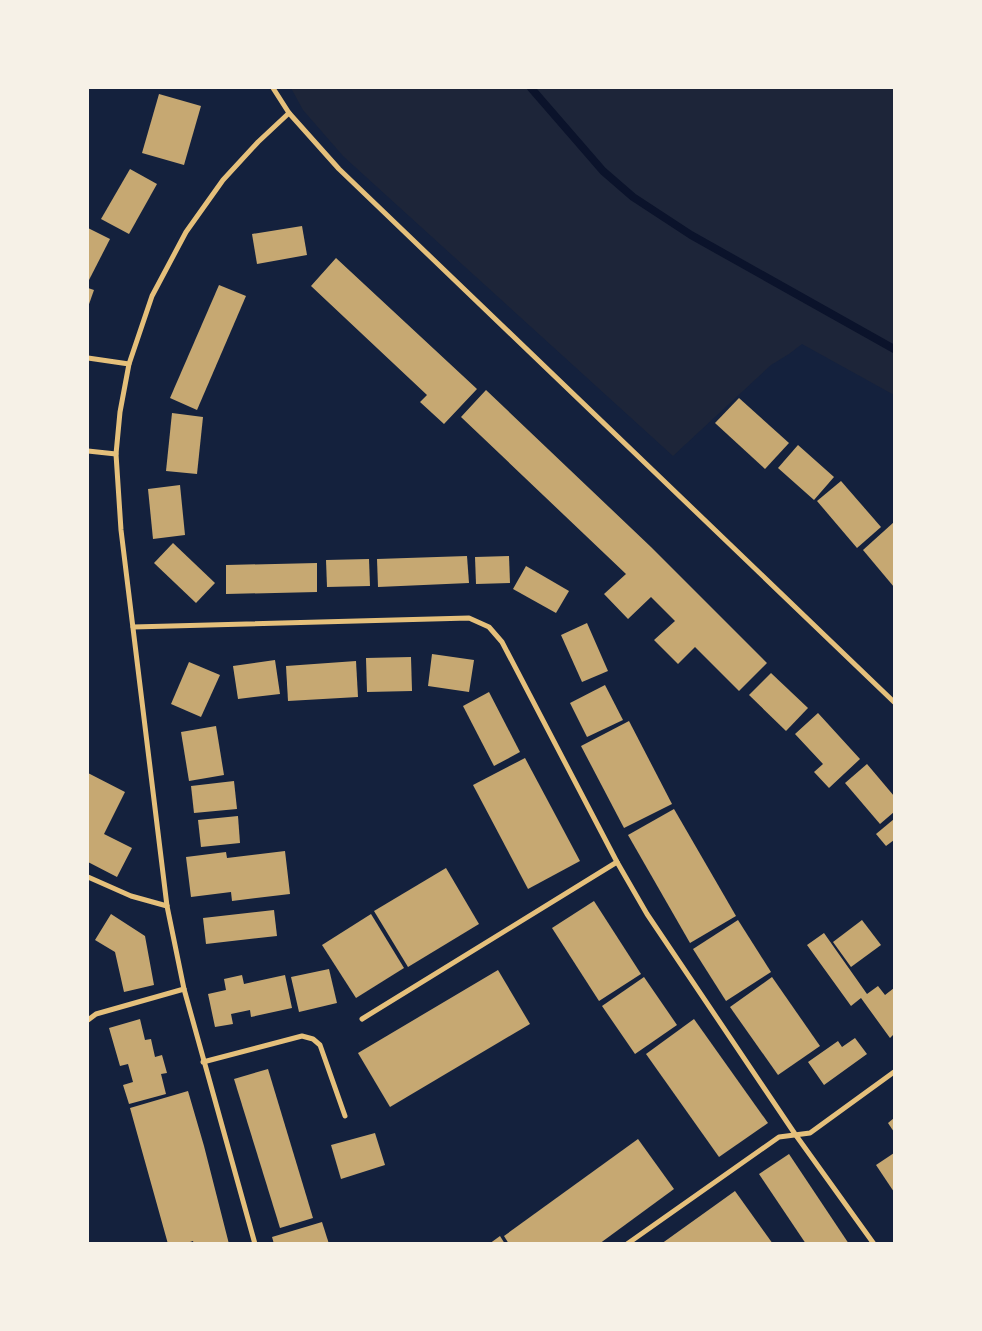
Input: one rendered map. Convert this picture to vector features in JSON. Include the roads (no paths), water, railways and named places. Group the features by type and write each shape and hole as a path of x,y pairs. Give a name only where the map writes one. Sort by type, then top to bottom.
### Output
{"street":[{"path":"273,88 289,113 339,169 894,702"},
{"path":"255,1244 203,1062 184,989 167,906 121,530 116,454 120,412 129,364 152,296 186,232 223,180 258,142 289,113"},
{"path":"88,358 129,364"},
{"path":"88,451 116,454"},
{"path":"133,627 469,618 490,627 502,642 617,862 647,914 795,1134 874,1244"},
{"path":"362,1020 617,862"},
{"path":"88,876 131,896 167,906"},
{"path":"88,1020 96,1014 184,989"},
{"path":"203,1062 302,1036 313,1039 320,1045 345,1116"},
{"path":"627,1244 779,1137 810,1132 894,1072"}],"waterway":[{"path":"531,88 603,171 633,197 691,235 894,349"}]}
